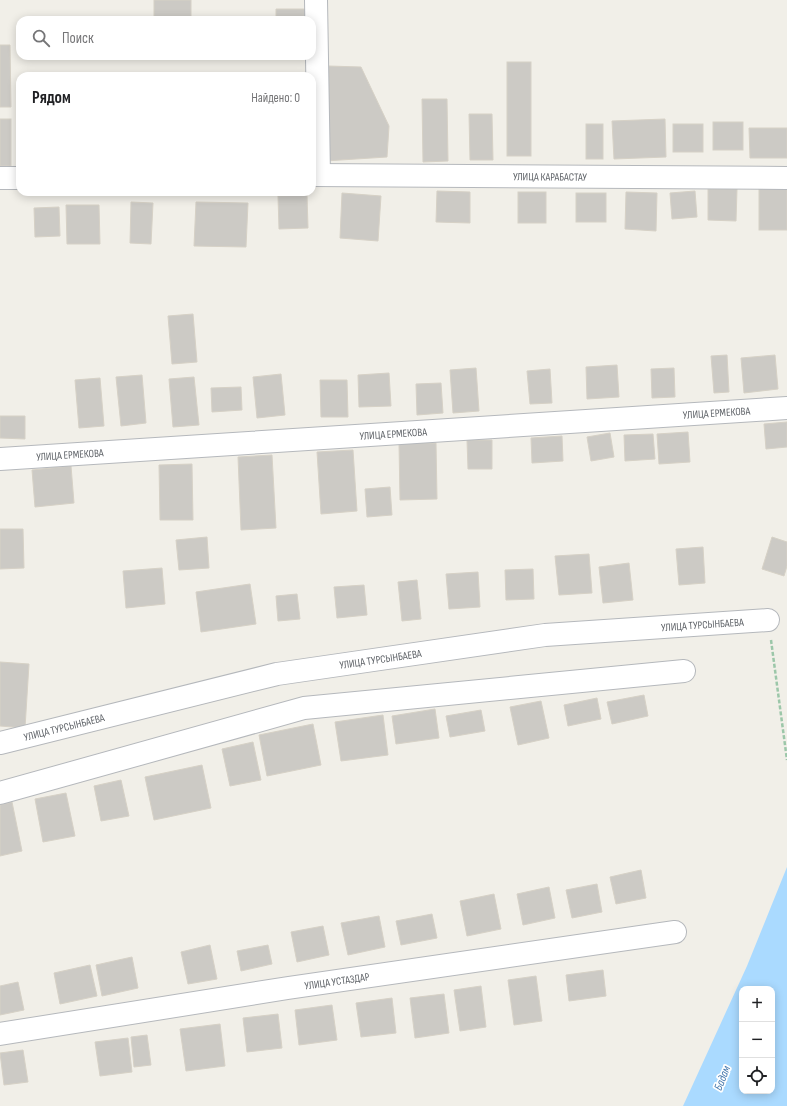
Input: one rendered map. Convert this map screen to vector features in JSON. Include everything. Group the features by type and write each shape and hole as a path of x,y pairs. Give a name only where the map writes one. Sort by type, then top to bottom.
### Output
{"street":[{"path":"316,0 316,175"},
{"name":"УЛИЦА КАРАБАСТАУ","path":"316,175 787,178"},
{"path":"0,178 16,178"},
{"name":"УЛИЦА ЕРМЕКОВА","path":"0,459 787,408"},
{"name":"УЛИЦА ТУРСЫНБАЕВА","path":"0,743 277,674 545,635 768,620"},
{"path":"0,793 304,708 684,671"},
{"name":"УЛИЦА УСТАЗДАР","path":"0,1034 296,987 675,932"}],"path":[{"path":"768,620 787,760"}],"water":[{"name":"Бадам","path":"787,867 787,1106 683,1106 747,966"}],"building":[{"path":"154,0 191,0 191,16 154,16"},
{"path":"276,9 314,9 313,16 276,16"},
{"path":"0,45 10,45 11,107 0,107"},
{"path":"507,62 531,62 531,156 507,156"},
{"path":"328,66 361,67 389,126 387,157 325,161"},
{"path":"422,99 447,99 448,161 423,162"},
{"path":"469,114 492,114 493,160 470,160"},
{"path":"0,119 11,119 11,166 0,166"},
{"path":"665,119 666,157 614,159 612,121"},
{"path":"713,122 743,122 743,150 713,150"},
{"path":"586,124 603,124 603,159 586,159"},
{"path":"673,124 703,124 703,152 673,152"},
{"path":"749,128 787,128 787,158 750,158"},
{"path":"759,188 787,188 787,230 759,230"},
{"path":"708,189 737,189 736,221 708,220"},
{"path":"437,191 470,192 470,223 436,222"},
{"path":"695,191 697,217 672,219 670,193"},
{"path":"518,192 546,192 546,223 518,223"},
{"path":"626,192 657,193 656,231 625,229"},
{"path":"342,193 381,196 378,241 340,238"},
{"path":"576,193 606,193 606,222 576,222"},
{"path":"278,196 307,196 308,228 279,229"},
{"path":"131,202 153,203 151,244 130,243"},
{"path":"196,202 248,203 246,247 194,246"},
{"path":"66,205 99,205 100,244 67,244"},
{"path":"59,207 60,236 35,237 34,208"},
{"path":"193,314 197,362 172,364 168,316"},
{"path":"727,355 729,392 714,393 711,356"},
{"path":"775,355 778,389 744,393 741,358"},
{"path":"617,365 619,397 587,399 586,367"},
{"path":"476,368 479,411 453,413 450,370"},
{"path":"674,368 675,397 652,398 651,369"},
{"path":"550,369 552,403 530,404 527,371"},
{"path":"389,373 391,406 359,407 358,375"},
{"path":"281,374 285,415 257,418 253,377"},
{"path":"142,375 146,423 121,426 116,377"},
{"path":"194,377 199,425 173,427 169,379"},
{"path":"100,378 104,426 79,428 75,380"},
{"path":"320,380 347,380 348,417 321,417"},
{"path":"441,383 443,413 417,415 416,384"},
{"path":"241,387 242,410 212,412 211,388"},
{"path":"0,416 25,416 25,439 0,438"},
{"path":"787,422 787,447 766,449 764,424"},
{"path":"688,432 690,462 659,464 657,434"},
{"path":"610,433 614,457 591,461 587,437"},
{"path":"653,434 655,459 625,461 624,435"},
{"path":"562,436 563,461 532,463 531,438"},
{"path":"467,440 492,440 492,469 468,469"},
{"path":"399,443 436,443 437,499 400,500"},
{"path":"353,450 357,511 321,514 317,452"},
{"path":"272,455 276,528 241,530 238,457"},
{"path":"192,464 193,520 160,520 159,465"},
{"path":"71,466 74,503 35,507 32,470"},
{"path":"390,487 392,515 367,517 365,489"},
{"path":"0,529 23,529 24,568 0,569"},
{"path":"207,537 209,568 179,570 176,540"},
{"path":"772,537 787,542 787,566 784,576 762,569"},
{"path":"703,547 705,583 679,585 676,549"},
{"path":"589,554 592,593 559,595 555,556"},
{"path":"629,563 633,600 603,603 599,567"},
{"path":"162,568 165,604 126,608 123,571"},
{"path":"533,569 534,599 506,600 505,570"},
{"path":"478,572 480,607 449,609 446,574"},
{"path":"417,580 421,619 402,621 398,582"},
{"path":"250,584 256,624 201,632 196,592"},
{"path":"364,585 367,615 337,618 334,587"},
{"path":"297,594 300,619 278,621 276,596"},
{"path":"0,662 29,664 25,728 0,726"},
{"path":"644,695 648,716 612,724 607,702"},
{"path":"597,698 601,719 568,726 564,705"},
{"path":"541,701 549,738 518,745 510,707"},
{"path":"435,709 439,738 396,744 392,716"},
{"path":"481,710 485,731 450,737 446,716"},
{"path":"383,715 388,755 341,761 335,722"},
{"path":"313,724 321,765 267,776 259,735"},
{"path":"253,742 261,780 230,786 222,749"},
{"path":"202,765 211,808 154,820 145,777"},
{"path":"121,780 129,816 101,821 94,786"},
{"path":"66,793 75,836 43,842 35,799"},
{"path":"12,802 22,851 0,856 0,805"},
{"path":"641,870 646,898 616,904 610,877"},
{"path":"597,884 602,912 572,918 566,890"},
{"path":"549,887 555,918 523,925 517,894"},
{"path":"494,894 501,929 467,936 460,901"},
{"path":"432,914 437,938 401,945 396,921"},
{"path":"379,916 385,947 348,955 341,923"},
{"path":"323,926 329,955 297,962 291,932"},
{"path":"210,945 217,979 188,984 181,952"},
{"path":"268,945 272,964 241,971 237,951"},
{"path":"132,957 138,988 102,996 96,965"},
{"path":"90,965 97,996 60,1004 54,973"},
{"path":"603,970 606,996 569,1001 566,975"},
{"path":"536,976 542,1021 514,1025 508,980"},
{"path":"18,982 24,1010 0,1015 0,986"},
{"path":"481,986 486,1027 460,1031 454,990"},
{"path":"444,994 449,1033 415,1038 410,998"},
{"path":"392,998 396,1033 361,1037 356,1003"},
{"path":"332,1005 337,1040 299,1045 295,1010"},
{"path":"278,1014 282,1048 247,1052 243,1018"},
{"path":"220,1024 225,1066 186,1071 180,1029"},
{"path":"147,1035 151,1065 134,1067 131,1037"},
{"path":"128,1038 132,1072 100,1076 95,1042"},
{"path":"23,1050 28,1082 4,1085 0,1053"}]}
